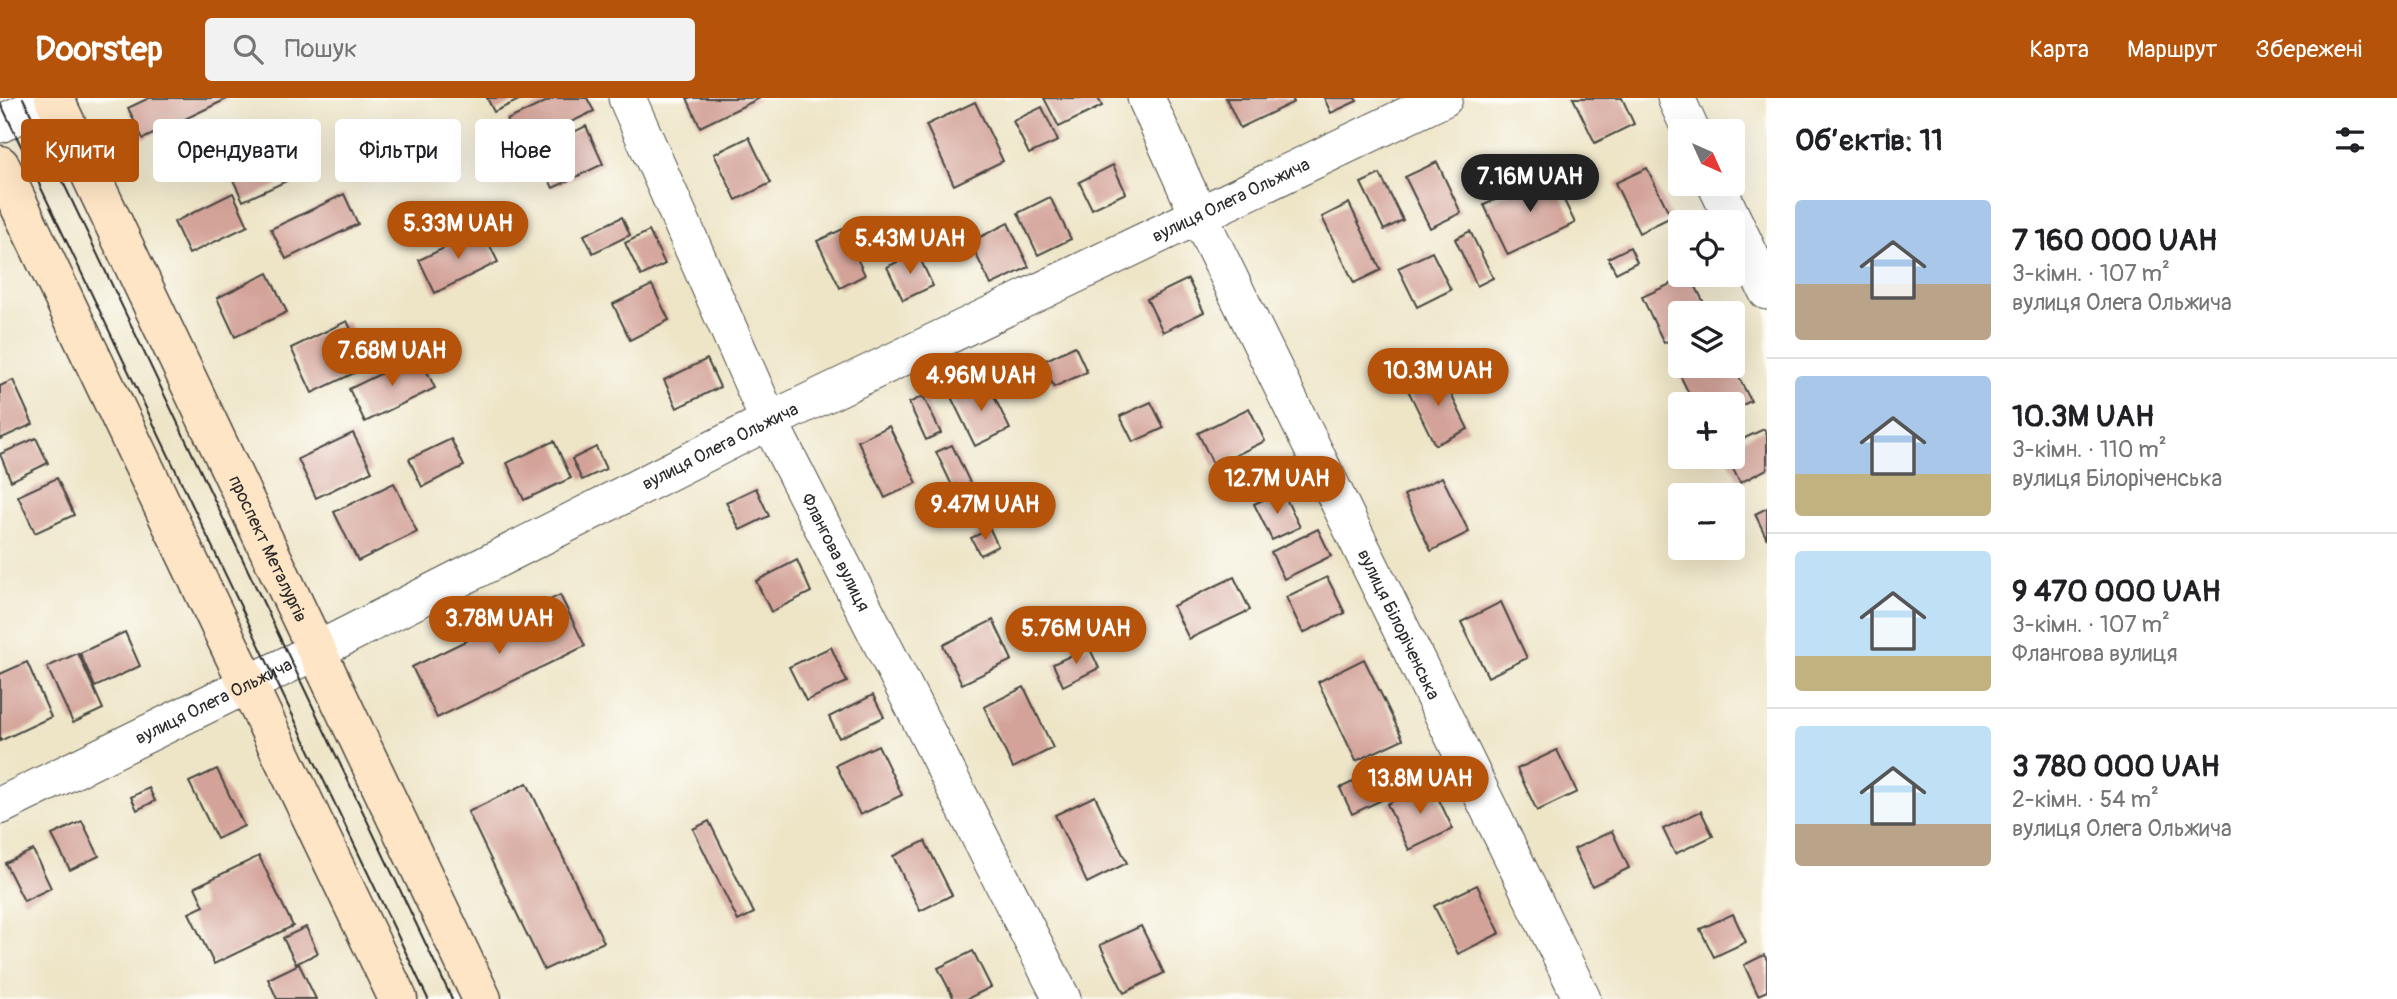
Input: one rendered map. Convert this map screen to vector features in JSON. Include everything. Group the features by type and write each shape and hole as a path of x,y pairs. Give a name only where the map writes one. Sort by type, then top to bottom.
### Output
{"main road":[{"name":"проспект Металургів","path":"54,98 482,999"},
{"path":"0,165 398,999"}],"street":[{"path":"0,124 54,98"},
{"name":"Флангова вулиця","path":"626,98 769,421 1062,999"},
{"name":"вулиця Білоріченська","path":"1146,98 1199,216 1582,999"},
{"name":"вулиця Олега Ольжича","path":"0,806 316,652 769,421 1444,98"},
{"path":"1676,98 1686,119"},
{"path":"1722,196 1767,291"}],"building":[{"path":"149,98 229,98 185,119 153,119 153,134 143,139 139,131 139,119 133,119 128,108"},
{"path":"487,98 523,98 494,112"},
{"path":"554,98 587,98 594,111 575,120 509,119"},
{"path":"687,98 760,98 700,127"},
{"path":"1044,98 1098,98 1102,106 1059,127"},
{"path":"1226,98 1292,98 1294,102 1240,128"},
{"path":"1324,98 1355,98 1357,101 1331,113"},
{"path":"1573,98 1622,98 1634,124 1595,143"},
{"path":"975,102 1003,161 954,185 926,125"},
{"path":"1042,107 1058,141 1029,154 1013,121"},
{"path":"586,126 603,164 575,177 575,131"},
{"path":"749,137 771,183 736,200 714,154"},
{"path":"1437,162 1461,213 1430,228 1405,177"},
{"path":"1113,165 1126,193 1092,209 1079,182"},
{"path":"1647,168 1668,211 1668,218 1639,233 1615,183"},
{"path":"1551,173 1575,223 1508,255 1484,205"},
{"path":"1380,174 1403,220 1384,230 1361,183"},
{"path":"234,182 284,182 243,201"},
{"path":"550,182 566,182 553,188"},
{"path":"233,193 248,226 189,254 174,222"},
{"path":"344,194 358,224 286,259 271,229"},
{"path":"1050,197 1071,239 1038,255 1018,213"},
{"path":"1349,203 1381,270 1354,283 1322,217"},
{"path":"622,217 630,235 593,253 584,235"},
{"path":"1008,223 1029,267 991,285 970,242"},
{"path":"843,229 865,275 840,288 817,241"},
{"path":"482,230 498,262 435,293 419,260"},
{"path":"649,231 665,264 641,276 625,243"},
{"path":"1470,231 1493,278 1477,286 1455,239"},
{"path":"1630,247 1637,262 1616,273 1608,258"},
{"path":"917,252 933,286 903,300 887,267"},
{"path":"1432,252 1451,290 1417,307 1398,268"},
{"path":"268,273 287,312 235,337 217,298"},
{"path":"1188,279 1204,312 1163,332 1147,299"},
{"path":"652,285 669,320 630,340 613,304"},
{"path":"1668,285 1696,287 1703,301 1668,301 1668,341 1664,343 1642,297"},
{"path":"347,321 369,366 312,393 291,348"},
{"path":"1075,346 1087,372 1054,387 1042,362"},
{"path":"419,355 435,388 365,422 349,389"},
{"path":"707,359 720,387 677,408 664,380"},
{"path":"1440,372 1468,429 1435,445 1407,388"},
{"path":"1681,378 1739,378 1751,401 1745,404 1745,392 1688,392"},
{"path":"13,380 33,424 0,439 0,386"},
{"path":"986,380 1010,429 975,446 951,397"},
{"path":"923,396 941,433 926,440 909,403"},
{"path":"1151,402 1164,428 1133,442 1120,416"},
{"path":"1249,408 1265,441 1214,466 1198,433"},
{"path":"889,426 917,483 885,498 858,441"},
{"path":"1764,429 1767,435 1767,469 1740,483 1733,469 1745,469 1745,438"},
{"path":"353,433 372,471 316,498 298,459"},
{"path":"36,438 48,463 11,481 0,454"},
{"path":"451,439 464,466 422,487 409,459"},
{"path":"554,441 571,478 524,500 507,463"},
{"path":"952,445 974,491 958,498 936,452"},
{"path":"596,447 606,469 582,480 572,459"},
{"path":"1442,477 1469,532 1431,551 1404,495"},
{"path":"57,478 74,515 35,533 18,496"},
{"path":"394,483 417,532 358,561 334,512"},
{"path":"756,488 769,516 740,530 726,502"},
{"path":"1282,491 1300,527 1272,540 1254,504"},
{"path":"1767,508 1767,539 1755,514"},
{"path":"990,529 998,546 980,555 971,538"},
{"path":"1318,529 1331,556 1284,579 1271,552"},
{"path":"797,560 811,592 771,612 756,581"},
{"path":"1234,577 1250,610 1189,639 1173,606"},
{"path":"1327,577 1345,613 1303,633 1286,597"},
{"path":"560,595 585,646 437,718 412,667"},
{"path":"1501,602 1527,658 1488,677 1461,622"},
{"path":"993,620 1012,660 962,684 943,645"},
{"path":"1066,620 1072,633 1047,645 1041,632"},
{"path":"125,632 140,666 95,687 80,653"},
{"path":"831,647 847,682 806,701 789,667"},
{"path":"1089,647 1099,668 1063,686 1053,664"},
{"path":"78,653 103,709 73,723 47,667"},
{"path":"1364,659 1403,739 1356,761 1318,682"},
{"path":"27,662 51,717 0,741 0,674"},
{"path":"1024,687 1053,748 1013,768 984,707"},
{"path":"873,695 884,717 839,738 829,717"},
{"path":"878,745 902,795 860,815 836,765"},
{"path":"1557,750 1577,792 1537,811 1517,769"},
{"path":"217,769 244,826 217,839 189,782"},
{"path":"1374,772 1386,798 1352,814 1340,788"},
{"path":"527,783 604,942 544,970 468,812"},
{"path":"1431,783 1453,829 1409,850 1387,804"},
{"path":"149,788 155,801 137,810 131,797"},
{"path":"1095,796 1127,863 1087,883 1055,815"},
{"path":"1701,811 1713,836 1675,854 1663,829"},
{"path":"82,821 99,856 70,870 52,835"},
{"path":"709,821 754,913 738,921 693,829"},
{"path":"1612,831 1629,868 1592,886 1574,849"},
{"path":"925,841 952,895 920,911 893,856"},
{"path":"33,850 51,888 24,901 5,863"},
{"path":"259,856 293,926 214,964 189,913 204,906 195,887"},
{"path":"1477,885 1500,933 1458,954 1434,906"},
{"path":"1733,914 1746,942 1714,957 1700,929"},
{"path":"1141,926 1164,973 1124,993 1100,945"},
{"path":"306,927 318,953 296,964 283,938"},
{"path":"973,951 991,987 967,999 954,999 938,968"},
{"path":"1764,955 1767,960 1767,991 1758,995 1744,965"},
{"path":"299,964 316,999 277,999 268,979"}],"tram line":[{"path":"23,98 452,999"},
{"path":"0,102 428,999"}]}
